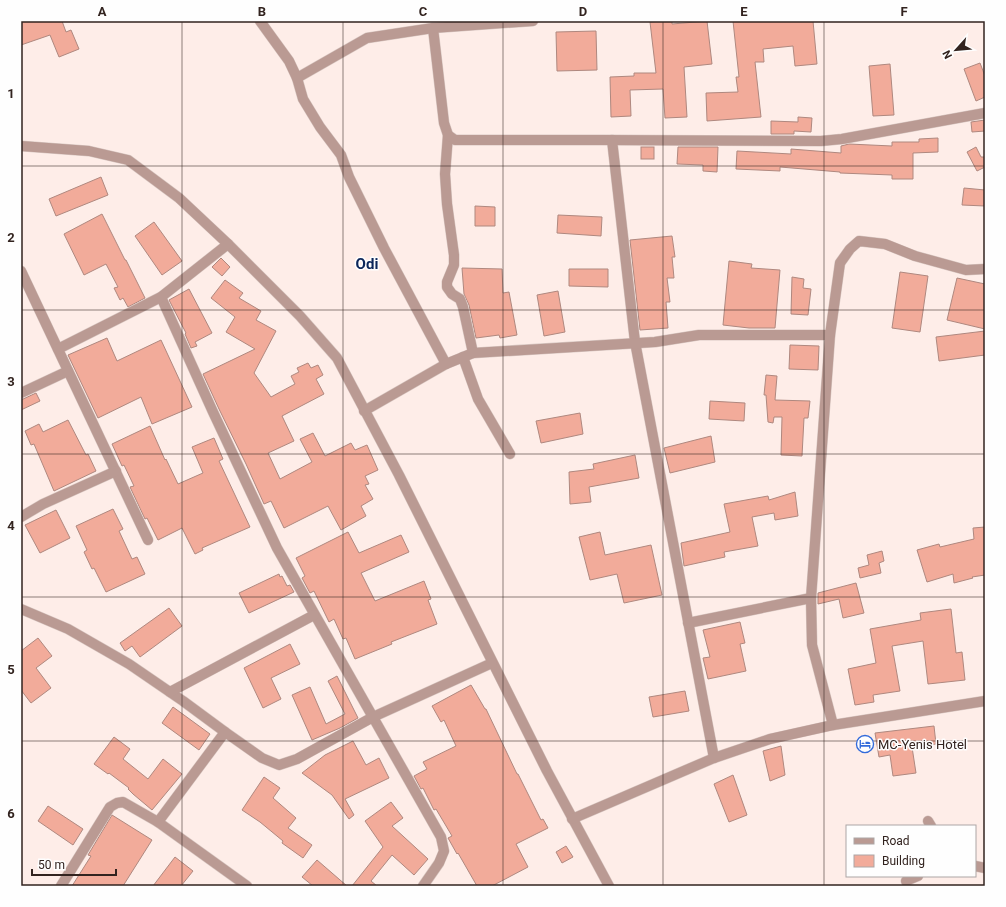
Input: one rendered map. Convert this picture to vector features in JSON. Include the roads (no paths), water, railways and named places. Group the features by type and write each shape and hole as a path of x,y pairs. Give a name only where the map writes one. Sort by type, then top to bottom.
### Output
{"street":[{"path":"260,21 289,61 297,78 303,99 320,127 341,156 349,177 384,248 446,364"},
{"path":"297,78 367,38 433,28 533,21"},
{"path":"433,28 444,123 448,136 446,182 447,204 454,265 450,272 447,287 452,294 460,299 473,353"},
{"path":"448,136 455,140 821,141 842,140 985,113"},
{"path":"612,140 635,342 714,758"},
{"path":"21,146 89,151 128,160 179,198 228,244 300,316 337,358 399,475 492,663 572,819 609,886"},
{"path":"833,725 812,645 810,598 830,334 840,263 850,249 859,241 885,244 915,256 966,270 985,269"},
{"path":"58,349 161,297 228,244"},
{"path":"21,271 148,540"},
{"path":"161,297 277,548 441,837 444,851 442,857 423,886"},
{"path":"364,411 446,364 473,353 635,342 655,342 699,335 830,334"},
{"path":"463,357 478,399 510,454"},
{"path":"21,393 68,371"},
{"path":"21,517 43,504 116,472"},
{"path":"688,622 810,598"},
{"path":"21,609 68,629 129,664 262,758 280,765 297,759 373,718 492,663"},
{"path":"170,692 314,615"},
{"path":"572,819 714,758 770,739 833,725 985,701"},
{"path":"158,822 224,732"},
{"path":"61,886 110,808 116,803 123,802 158,822 247,886"},
{"path":"906,881 916,877"}],"place":[{"name":"MC-Yenis Hotel","path":"865,744"}],"district":[{"name":"Odi","path":"367,264"}]}
